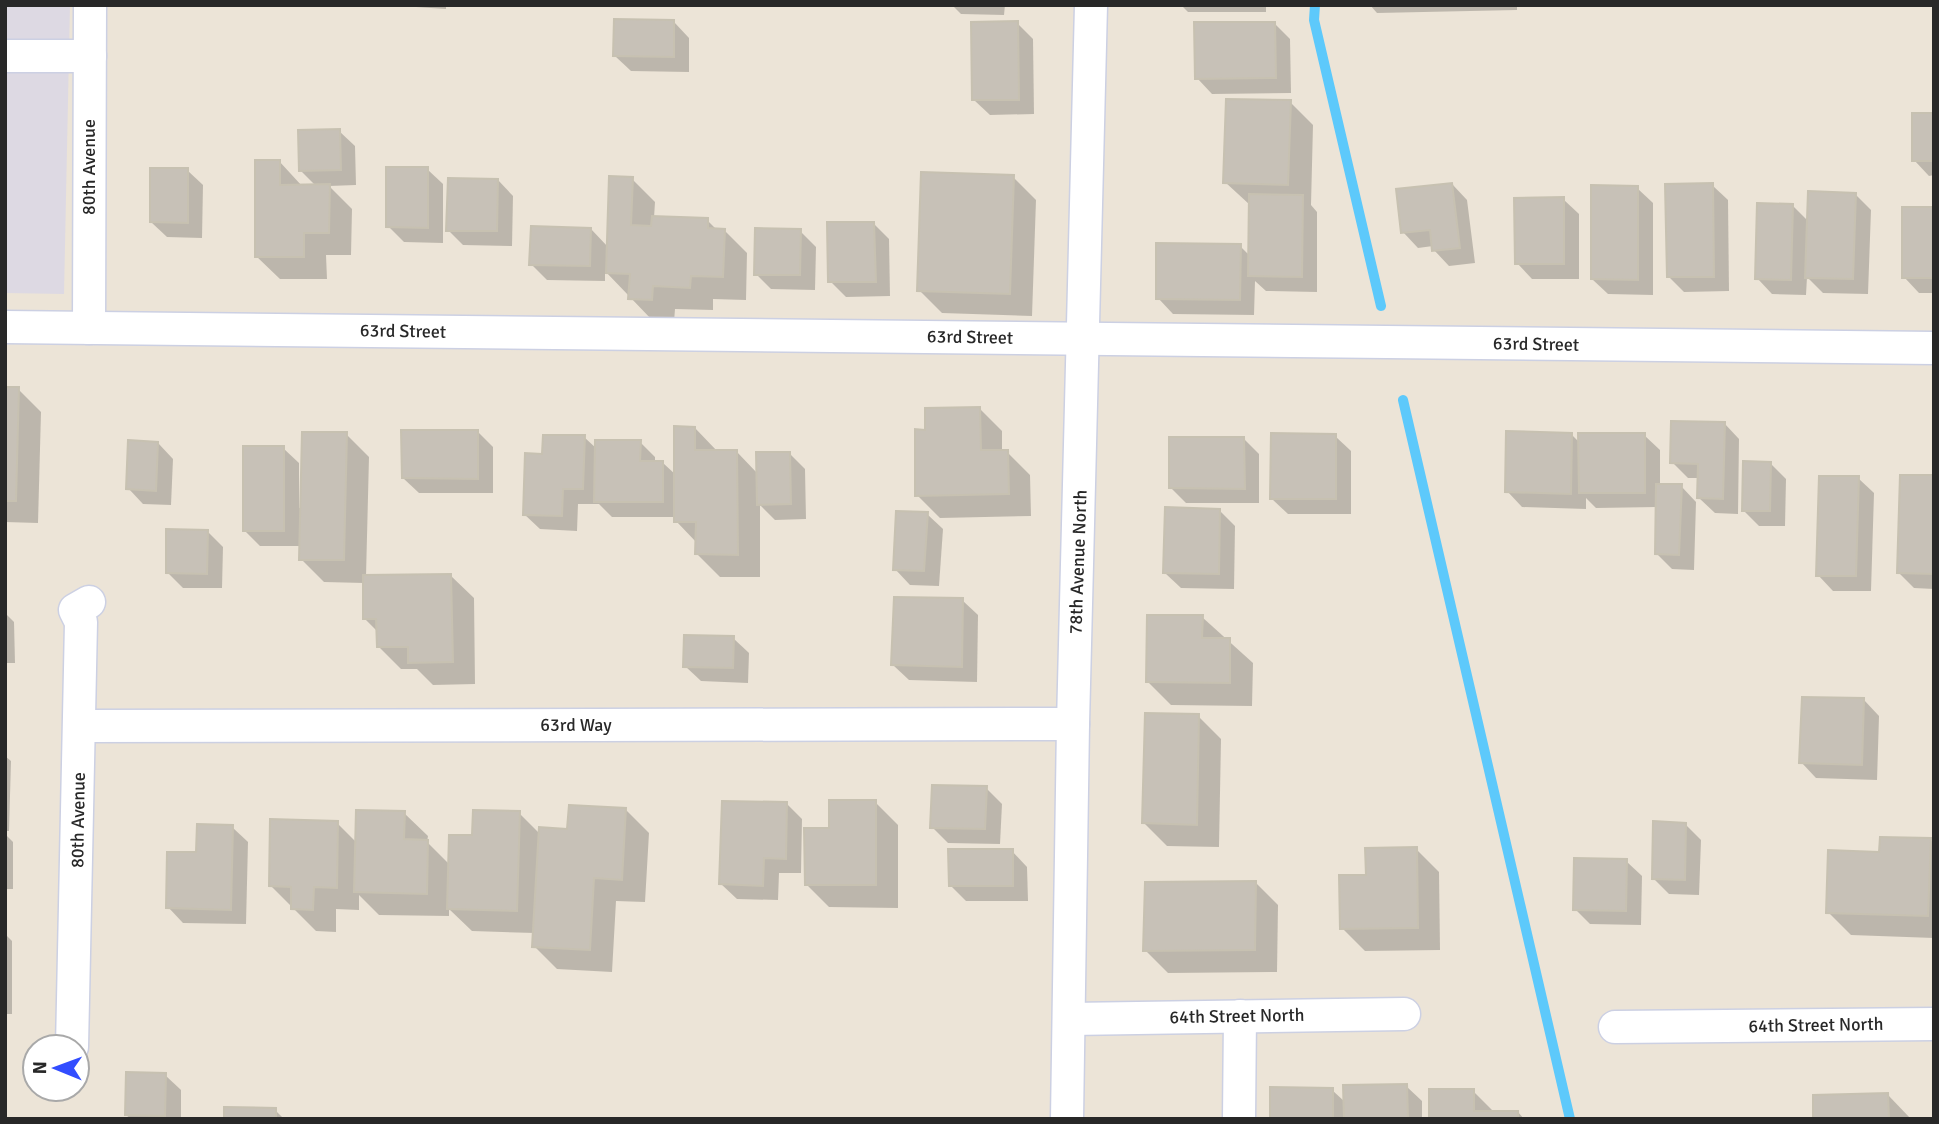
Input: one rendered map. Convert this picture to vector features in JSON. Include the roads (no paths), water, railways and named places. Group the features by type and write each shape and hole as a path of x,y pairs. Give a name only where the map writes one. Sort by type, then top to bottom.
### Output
{"street":[{"name":"80th Avenue","path":"89,328 90,5"},
{"name":"78th Avenue North","path":"1068,1119 1073,724 1091,5"},
{"path":"5,56 90,56"},
{"name":"63rd Street","path":"5,327 1934,348"},
{"name":"80th Avenue","path":"72,1033 81,622 75,610 89,602"},
{"name":"63rd Way","path":"80,726 1073,724"},
{"name":"64th Street North","path":"1070,1019 1404,1014"},
{"path":"1239,1119 1240,1016"},
{"name":"64th Street North","path":"1615,1027 1934,1024"}],"waterway":[{"path":"1315,5 1314,20 1381,306"},
{"path":"1403,400 1570,1119"}]}
